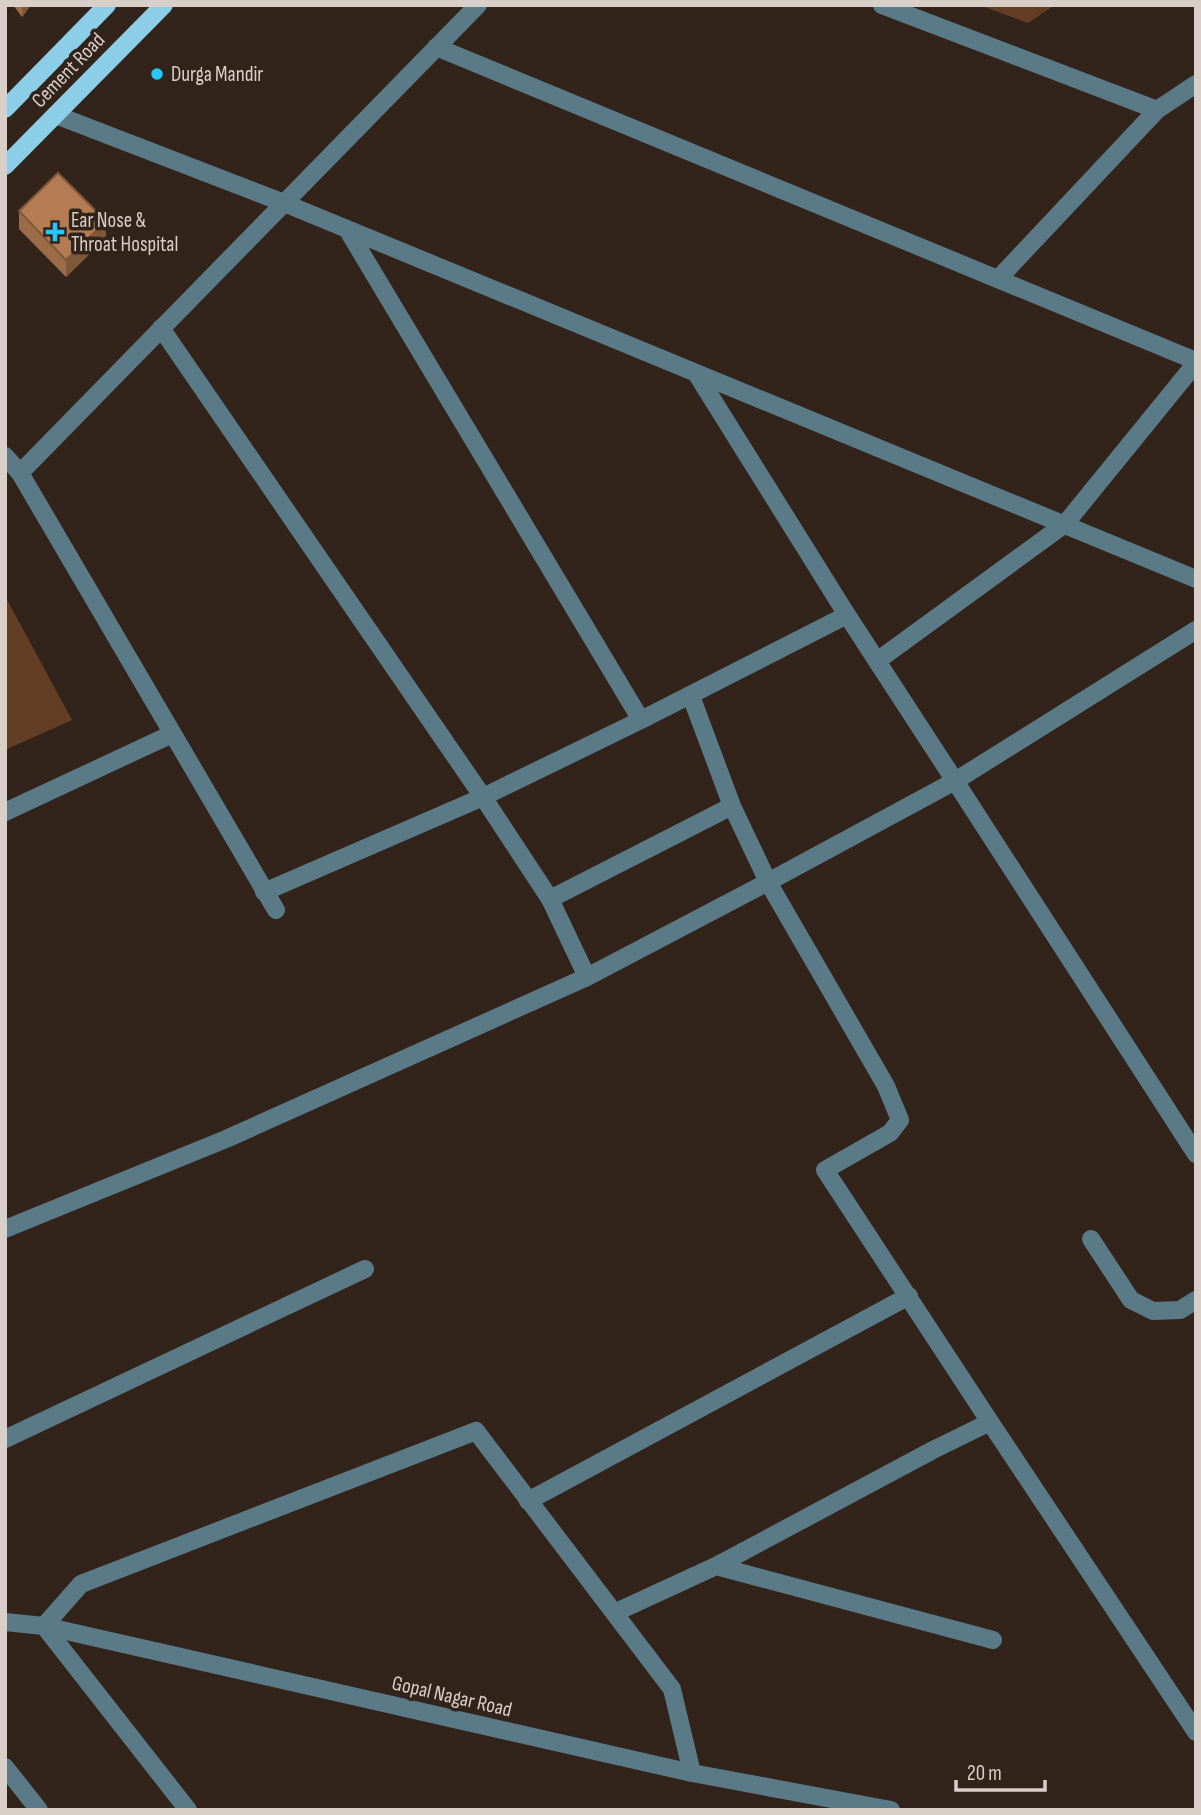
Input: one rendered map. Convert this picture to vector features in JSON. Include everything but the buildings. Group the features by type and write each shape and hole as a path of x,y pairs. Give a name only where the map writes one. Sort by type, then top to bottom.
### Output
{"main road":[{"name":"Cement Road","path":"5,109 107,5"},
{"name":"Cement Road","path":"5,166 164,5"}],"street":[{"path":"20,472 478,5"},
{"path":"883,5 1157,110"},
{"path":"436,47 1196,362 1065,524 877,661"},
{"path":"998,279 1157,110 1196,83"},
{"path":"56,115 284,203 1196,579"},
{"path":"347,229 641,720"},
{"path":"161,328 550,899 587,977"},
{"path":"696,373 847,615 1196,1154"},
{"path":"5,456 20,472 276,910"},
{"path":"264,892 483,797 691,696 847,615"},
{"path":"5,1229 226,1139 587,977 955,781 1196,630"},
{"path":"691,696 732,806 768,882 886,1086 900,1120 890,1133 825,1170 1196,1732"},
{"path":"5,812 172,734"},
{"path":"550,899 732,806"},
{"path":"1091,1239 1131,1300 1153,1311 1180,1310 1196,1300"},
{"path":"5,1439 365,1269"},
{"path":"528,1501 909,1296"},
{"path":"614,1613 716,1566 990,1422"},
{"path":"188,1810 44,1626 82,1584 476,1431 672,1689 692,1773"},
{"path":"716,1566 993,1640"},
{"name":"Gopal Nagar Road","path":"5,1622 44,1626 692,1773 891,1810"},
{"path":"5,1767 39,1810"}],"shaded area":[{"path":"979,5 1055,5 1028,23"},
{"path":"5,596 72,720 5,750"}],"place":[{"name":"Durga Mandir","path":"157,74"},
{"name":"Ear Nose & Throat Hospital","path":"55,232"}]}
